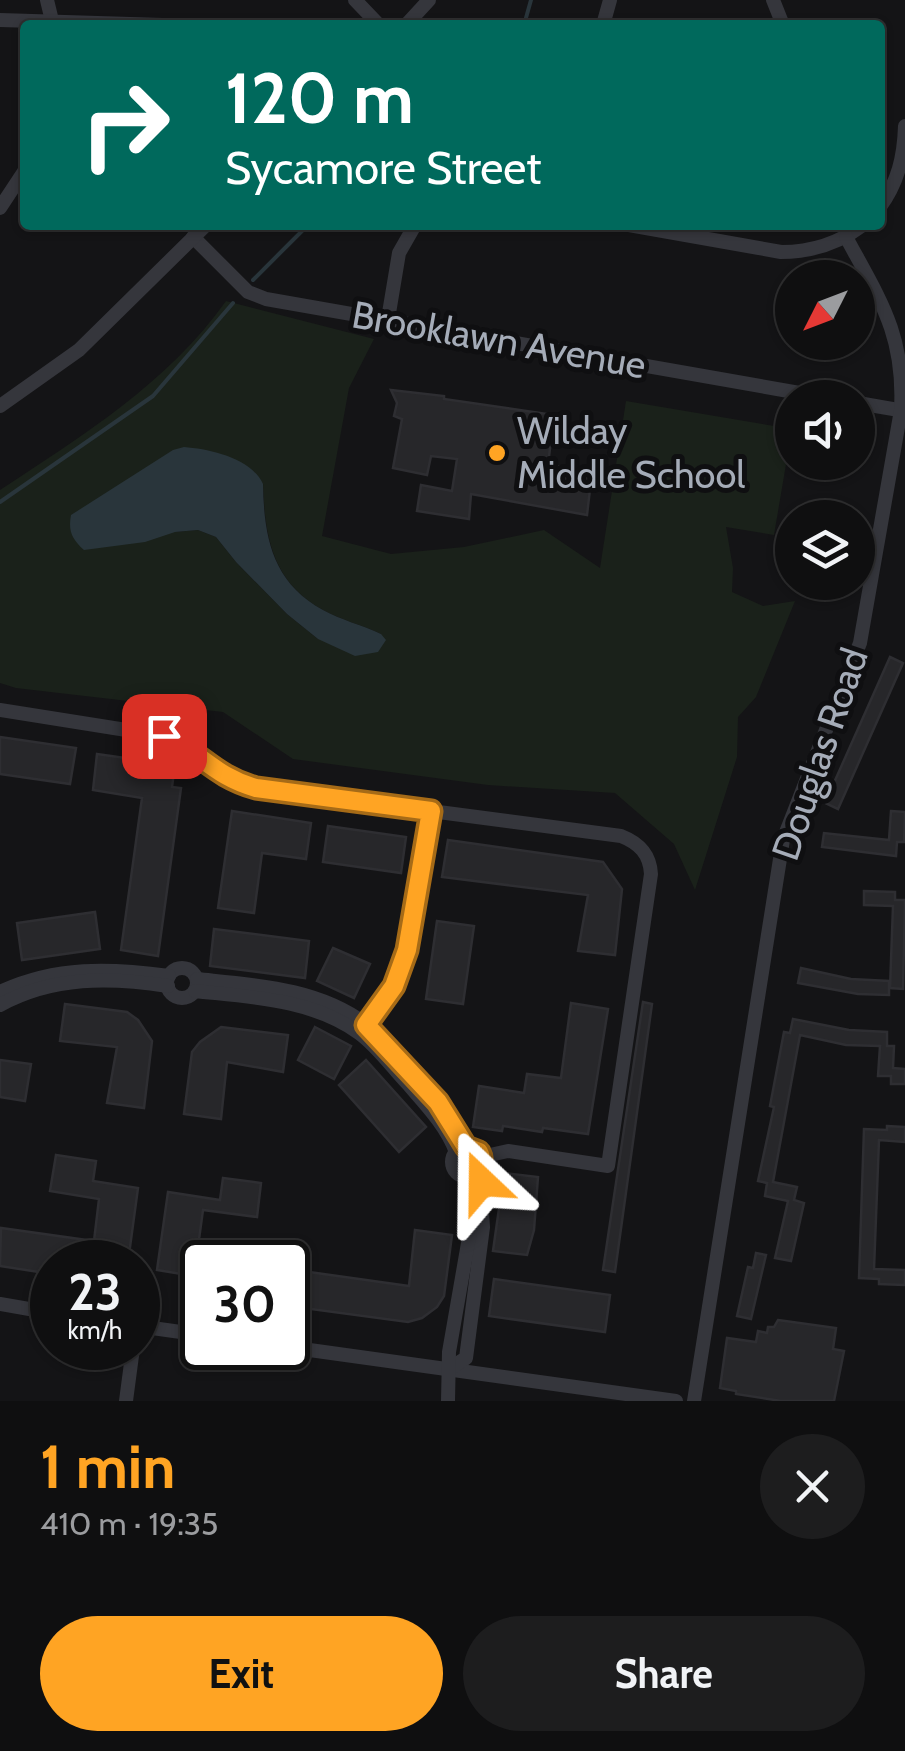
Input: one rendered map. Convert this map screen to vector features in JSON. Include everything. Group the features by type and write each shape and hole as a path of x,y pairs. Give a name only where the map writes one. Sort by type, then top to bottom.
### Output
{"street":[{"path":"355,0 374,20"},
{"path":"411,20 430,0"},
{"path":"900,184 905,126"},
{"path":"0,208 20,178"},
{"path":"0,406 79,350 201,230"},
{"path":"388,320 399,253 412,230"},
{"path":"656,230 781,252 825,247 856,230"},
{"name":"Brooklawn Avenue","path":"194,237 248,292 266,299 775,389"},
{"name":"Douglas Road","path":"694,1401 783,840 860,643 903,411 900,345 846,237"},
{"path":"875,406 903,411"},
{"path":"0,710 164,736 231,781 256,788 633,840 650,862 651,874 608,1166 508,1151 481,1156"},
{"path":"363,1029 394,986 407,950 431,811"},
{"path":"0,1004 32,991 83,980 168,981 182,968 191,971 196,985"},
{"path":"0,992 54,973 84,969 120,969 168,981"},
{"path":"168,981 172,994 180,998 188,997 196,985"},
{"path":"196,985 316,998 336,1005 438,1102 461,1149"},
{"path":"461,1149 476,1149 481,1156"},
{"path":"461,1149 452,1160 454,1169 473,1175"},
{"path":"448,1401 449,1369 483,1227 473,1175 481,1156"},
{"path":"0,1304 30,1309"},
{"path":"310,1350 449,1369 585,1395 676,1401"},
{"path":"126,1401 131,1370"}],"shaded area":[{"path":"226,301 374,339 349,388 322,536 391,554 464,547 544,530 600,568 626,401 775,426 775,480 783,480 780,500 775,500 774,535 726,527 733,568 732,592 763,606 795,601 756,697 738,717 737,757 695,890 674,844 615,793 488,785 293,759 223,712 0,683 0,490 122,406 178,358","holes":["263,484 266,522 275,556 292,586 323,610 381,634 318,639 287,614 216,537 198,530 175,532"]},
{"path":"184,447 229,456 257,475 263,484 269,540 282,572 306,599 323,610 381,634 386,640 378,652 355,656 318,639 287,614 216,537 198,530 175,532 145,542 84,550 80,546 71,530 71,515 173,450"}],"building":[{"name":"Wilday Middle School","path":"391,390 554,415 548,465 592,472 587,515 471,494 469,519 417,511 421,485 452,491 457,459 431,456 427,475 393,468 402,419 394,416 397,403"},
{"path":"890,657 903,663 838,809 825,803"},
{"path":"0,737 76,748 70,784 0,774"},
{"path":"97,754 175,765 172,787 181,788 158,956 121,950 142,798 93,790"},
{"path":"232,811 311,823 306,859 262,853 254,913 218,908"},
{"path":"891,811 905,812 904,842 897,842 896,856 822,847 824,833 889,840"},
{"path":"328,826 406,837 401,873 323,862"},
{"path":"448,840 603,862 622,889 615,955 578,951 588,895 442,877"},
{"path":"864,891 895,892 895,900 905,900 903,989 890,988 893,906 864,905"},
{"path":"95,912 100,949 22,960 17,923"},
{"path":"437,921 474,926 463,1004 426,999"},
{"path":"214,929 309,941 305,978 210,966"},
{"path":"333,948 370,964 354,998 317,981"},
{"path":"801,968 851,979 889,981 889,995 858,994 798,983"},
{"path":"643,1002 652,1004 615,1272 603,1270"},
{"path":"571,1003 608,1009 588,1134 543,1128 542,1132 503,1126 502,1131 473,1127 479,1086 524,1093 527,1074 561,1078"},
{"path":"65,1004 127,1012 138,1020 152,1041 144,1108 107,1103 117,1047 60,1041"},
{"path":"793,1019 849,1030 887,1032 887,1046 894,1046 893,1068 905,1069 905,1084 891,1084 891,1076 878,1076 880,1046 846,1045 800,1035 773,1182 797,1187 794,1200 804,1203 791,1261 775,1258 788,1201 765,1196 767,1183 758,1181 774,1107 770,1106 784,1032 790,1033"},
{"path":"221,1027 288,1035 283,1072 227,1062 221,1119 184,1114 192,1052"},
{"path":"315,1027 351,1046 334,1079 298,1060"},
{"path":"0,1060 31,1064 25,1101 0,1097"},
{"path":"366,1060 426,1127 399,1152 339,1085"},
{"path":"887,1126 905,1127 905,1142 879,1140 874,1269 905,1270 905,1285 859,1278 864,1129 887,1130"},
{"path":"56,1155 96,1161 93,1181 138,1188 131,1240 94,1240 99,1199 50,1191"},
{"path":"504,1173 538,1177 534,1230 527,1255 493,1251"},
{"path":"223,1178 261,1183 257,1217 203,1210 199,1240 180,1240 180,1274 160,1270 168,1192 220,1200"},
{"path":"1,1228 87,1240 30,1240 30,1271 0,1266"},
{"path":"415,1230 452,1235 444,1296 422,1318 408,1322 310,1309 310,1272 409,1286"},
{"path":"756,1253 766,1255 751,1319 737,1316 748,1267 753,1268"},
{"path":"494,1279 610,1295 605,1332 489,1316"},
{"path":"778,1320 836,1328 833,1349 844,1351 834,1401 781,1401 720,1388 727,1338 756,1342 758,1331 767,1333 768,1327 774,1327"}],"waterway":[{"path":"525,20 531,0"},
{"path":"253,280 303,230"},
{"path":"0,502 153,396 233,303"}],"place":[{"name":"Wilday Middle School","path":"497,453"}],"route":[{"path":"164,736 192,751 231,781 256,788 431,811 407,950 394,986 366,1025 452,1118 466,1147 479,1152 482,1182"}]}
